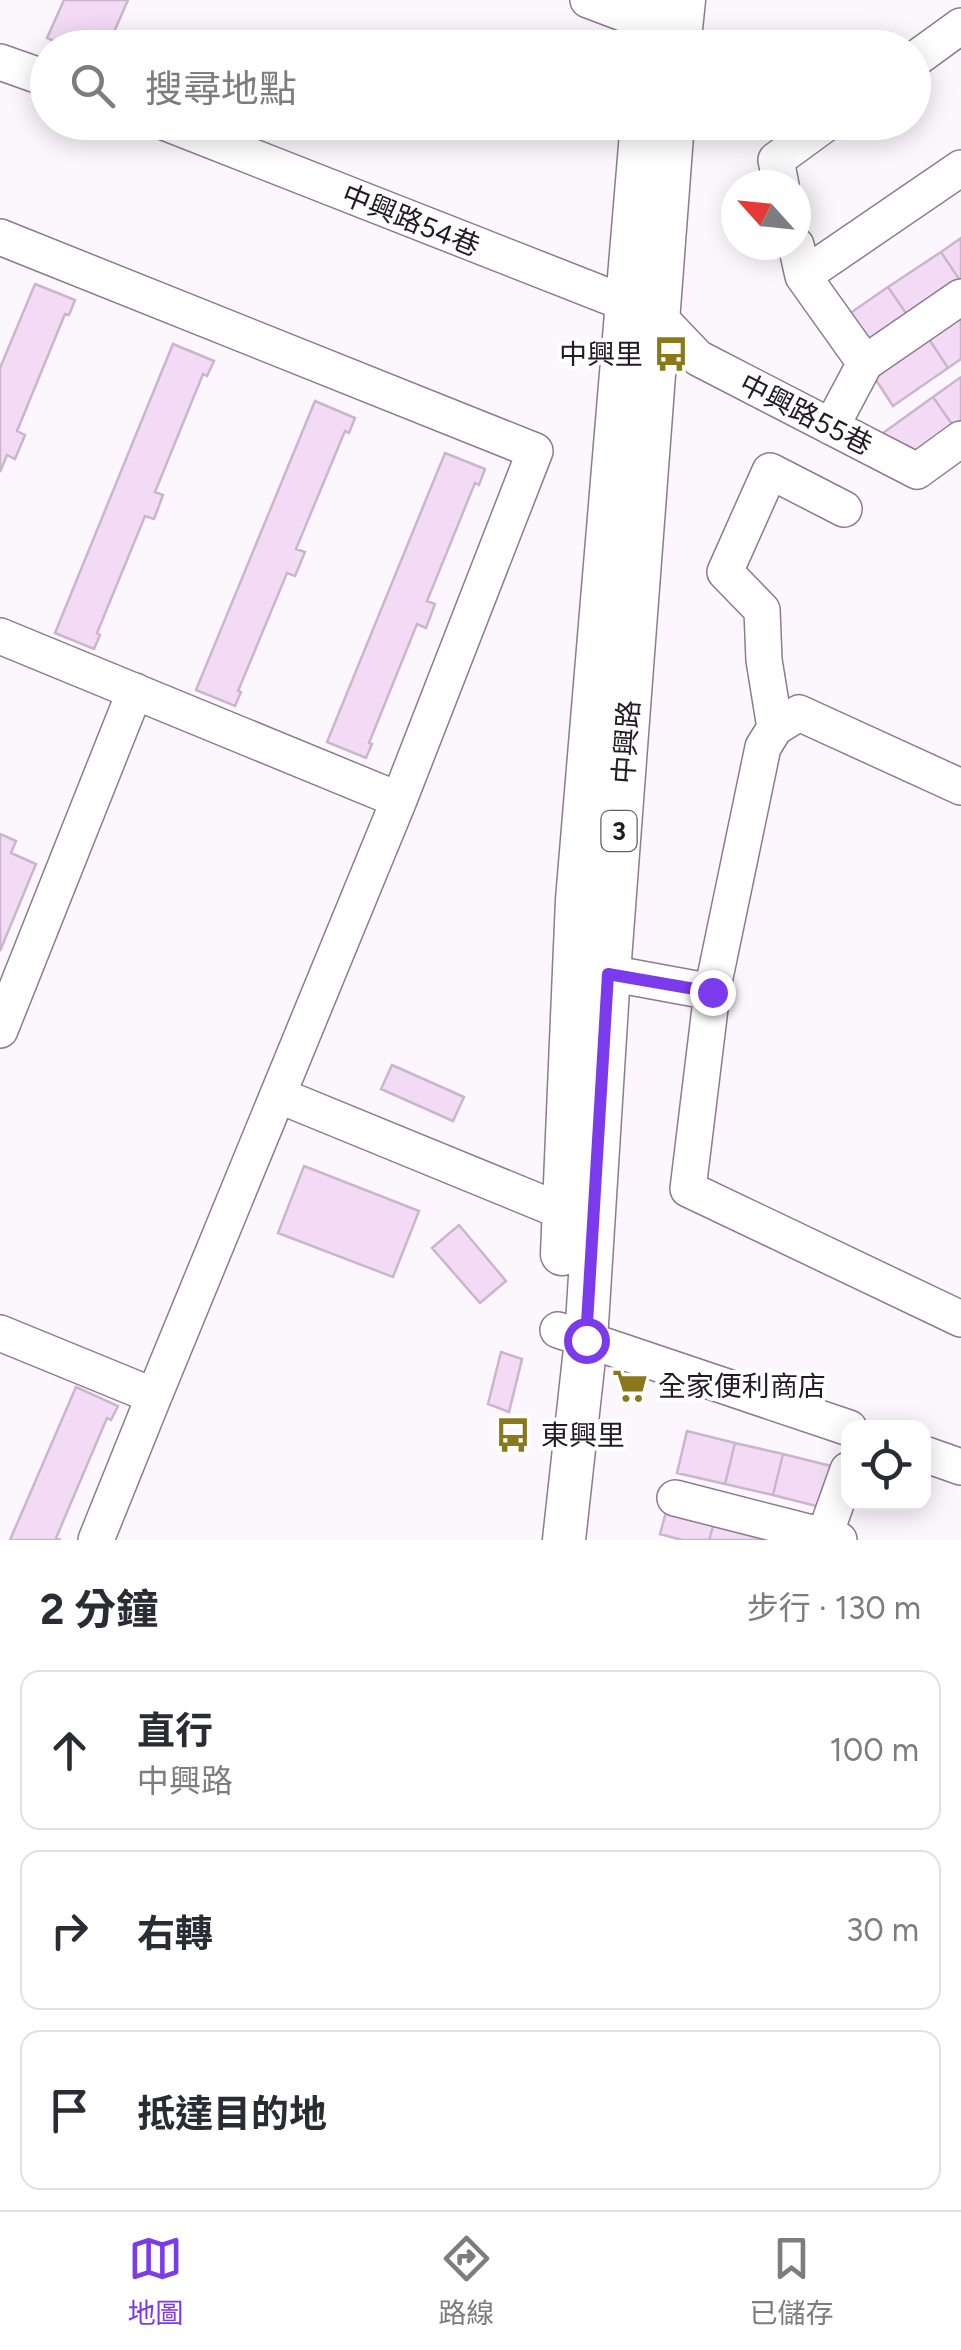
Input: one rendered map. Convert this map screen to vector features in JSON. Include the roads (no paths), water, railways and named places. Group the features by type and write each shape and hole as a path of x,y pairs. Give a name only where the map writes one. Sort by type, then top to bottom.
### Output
{"main road":[{"path":"656,30 684,0"},
{"name":"中興路","path":"642,140 643,311"},
{"name":"中興路","path":"564,1540 590,974 643,311 670,140"},
{"name":"中興路","path":"537,1540 572,1335"}],"street":[{"path":"588,0 656,30"},
{"path":"931,48 961,26"},
{"path":"0,62 30,73"},
{"name":"中興路54巷","path":"210,140 643,311"},
{"path":"778,170 776,160 803,140"},
{"path":"811,254 961,168"},
{"path":"0,237 535,451 399,800 96,1540"},
{"path":"800,260 865,363"},
{"path":"831,427 865,363 961,297"},
{"name":"中興路55巷","path":"643,311 698,358 917,471 961,439"},
{"path":"775,728 764,660 762,610 725,572 770,471 844,509"},
{"path":"0,636 399,800"},
{"path":"0,1030 134,691"},
{"path":"961,787 799,713 775,728 763,747 712,992 688,1189 961,1318"},
{"path":"590,974 712,992"},
{"path":"278,1095 579,1217"},
{"path":"0,1333 154,1396"},
{"path":"572,1335 841,1425"},
{"path":"931,1456 961,1467"},
{"path":"674,1498 829,1539 841,1495"}],"place":[{"name":"中興里","path":"671,354"},
{"name":"全家便利商店","path":"630,1386"},
{"name":"東興里","path":"513,1435"}]}
